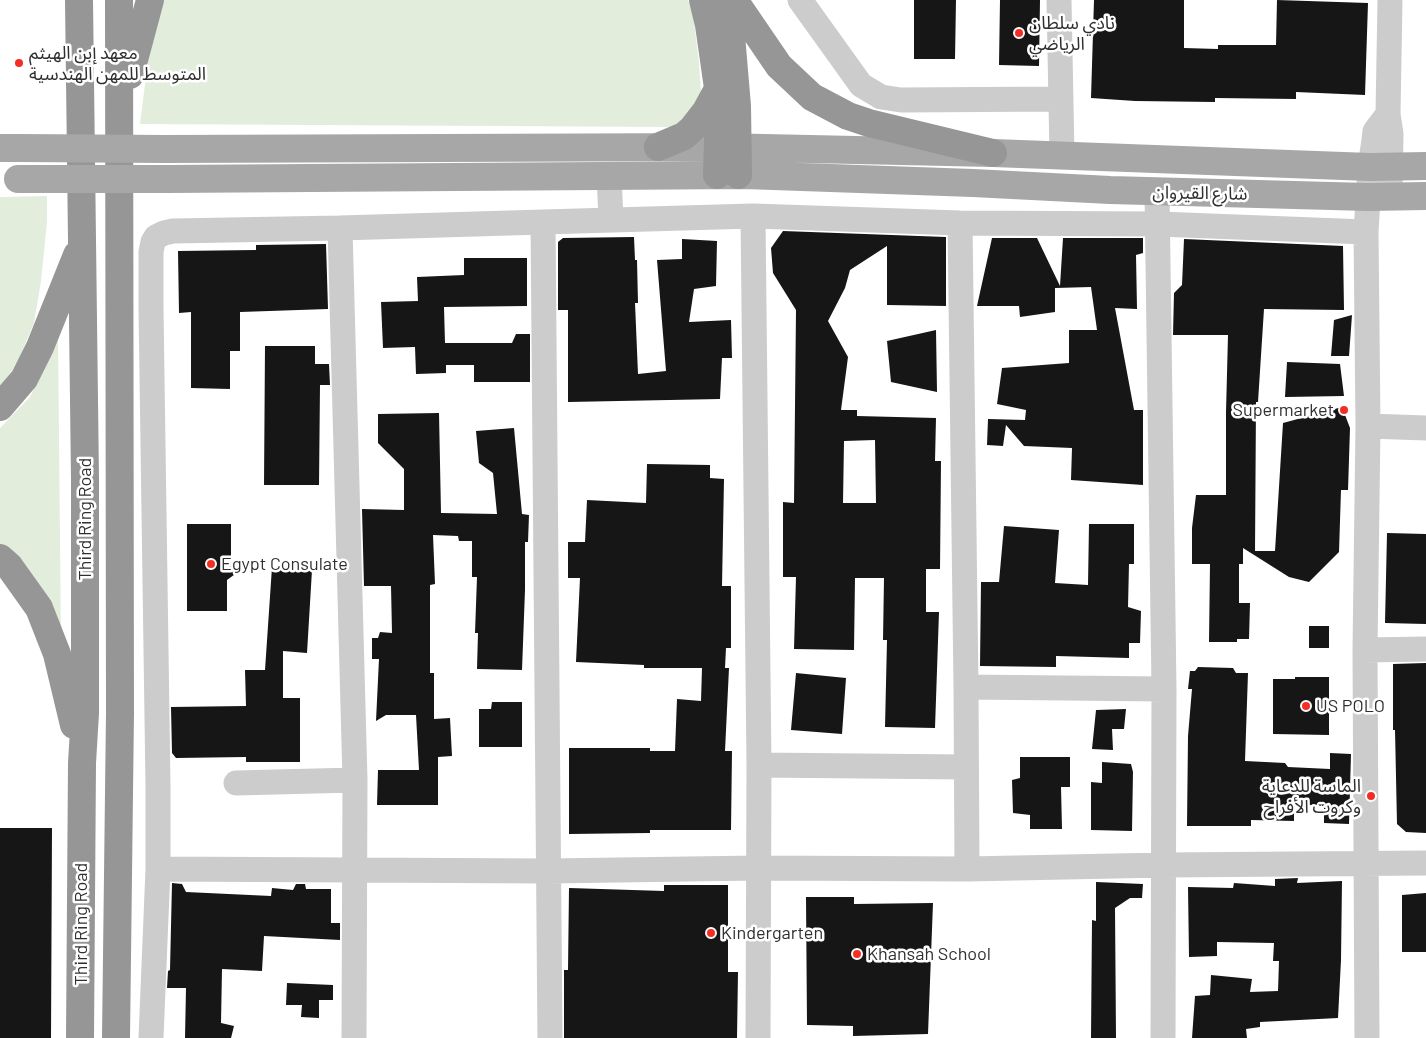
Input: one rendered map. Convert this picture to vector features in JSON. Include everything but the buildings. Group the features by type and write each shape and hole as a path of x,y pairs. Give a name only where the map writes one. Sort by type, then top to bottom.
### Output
{"highway":[{"name":"Third Ring Road","path":"79,0 85,479 85,713 82,763 80,1038"},
{"name":"Third Ring Road","path":"116,1038 120,712 118,478 119,0"},
{"path":"120,116 150,0"},
{"path":"703,0 728,148 728,175"},
{"path":"728,0 737,106 728,148"},
{"path":"734,0 779,66 812,97 848,116 869,123 992,153"},
{"path":"658,147 684,136 692,129 706,111 718,88"},
{"path":"0,407 24,379 40,347 82,242"},
{"path":"0,558 9,566 39,608 57,654 82,763"}],"main road":[{"path":"10,148 658,147 992,153 1380,167 1426,166"},
{"name":"شارع القيروان","path":"9,179 728,175 973,183 1157,192 1379,197 1426,196"}],"street":[{"path":"800,0 861,85 881,97 901,100 1061,99"},
{"path":"1059,0 1062,155"},
{"path":"1367,1038 1365,650 1368,426 1366,232 1379,197 1380,167 1391,134 1388,114 1390,0"},
{"path":"609,175 611,220"},
{"path":"1157,192 1164,689 1163,1038"},
{"path":"151,1038 158,869 151,308 151,252 156,237 173,231 753,216 960,222 1158,224 1366,232"},
{"path":"753,216 759,765 758,1038"},
{"path":"543,222 550,1038"},
{"path":"960,222 967,869"},
{"path":"340,228 354,780 354,1038"},
{"path":"1368,426 1426,428"},
{"path":"1365,650 1426,649"},
{"path":"966,687 1164,689"},
{"path":"759,765 966,767"},
{"path":"236,783 354,780"},
{"path":"158,869 549,871 758,868 967,869 1426,863"}],"green space":[{"path":"164,0 688,0 693,13 701,92 696,106 687,118 673,127 140,124 150,45"},
{"path":"47,196 47,222 41,281 34,323 20,356 0,392 0,197"},
{"path":"58,336 61,639 0,549 0,428 30,397"}],"place":[{"name":"نادي سلطان الرياضي","path":"1019,33"},
{"name":"معهد إبن الهيثم المتوسط للمهن الهندسية","path":"19,63"},
{"name":"Supermarket","path":"1344,410"},
{"name":"Egypt Consulate","path":"211,564"},
{"name":"US POLO","path":"1306,706"},
{"name":"الماسة للدعاية وكروت الأفراح","path":"1371,796"},
{"name":"Kindergarten","path":"711,933"},
{"name":"Khansah School","path":"857,954"}]}
